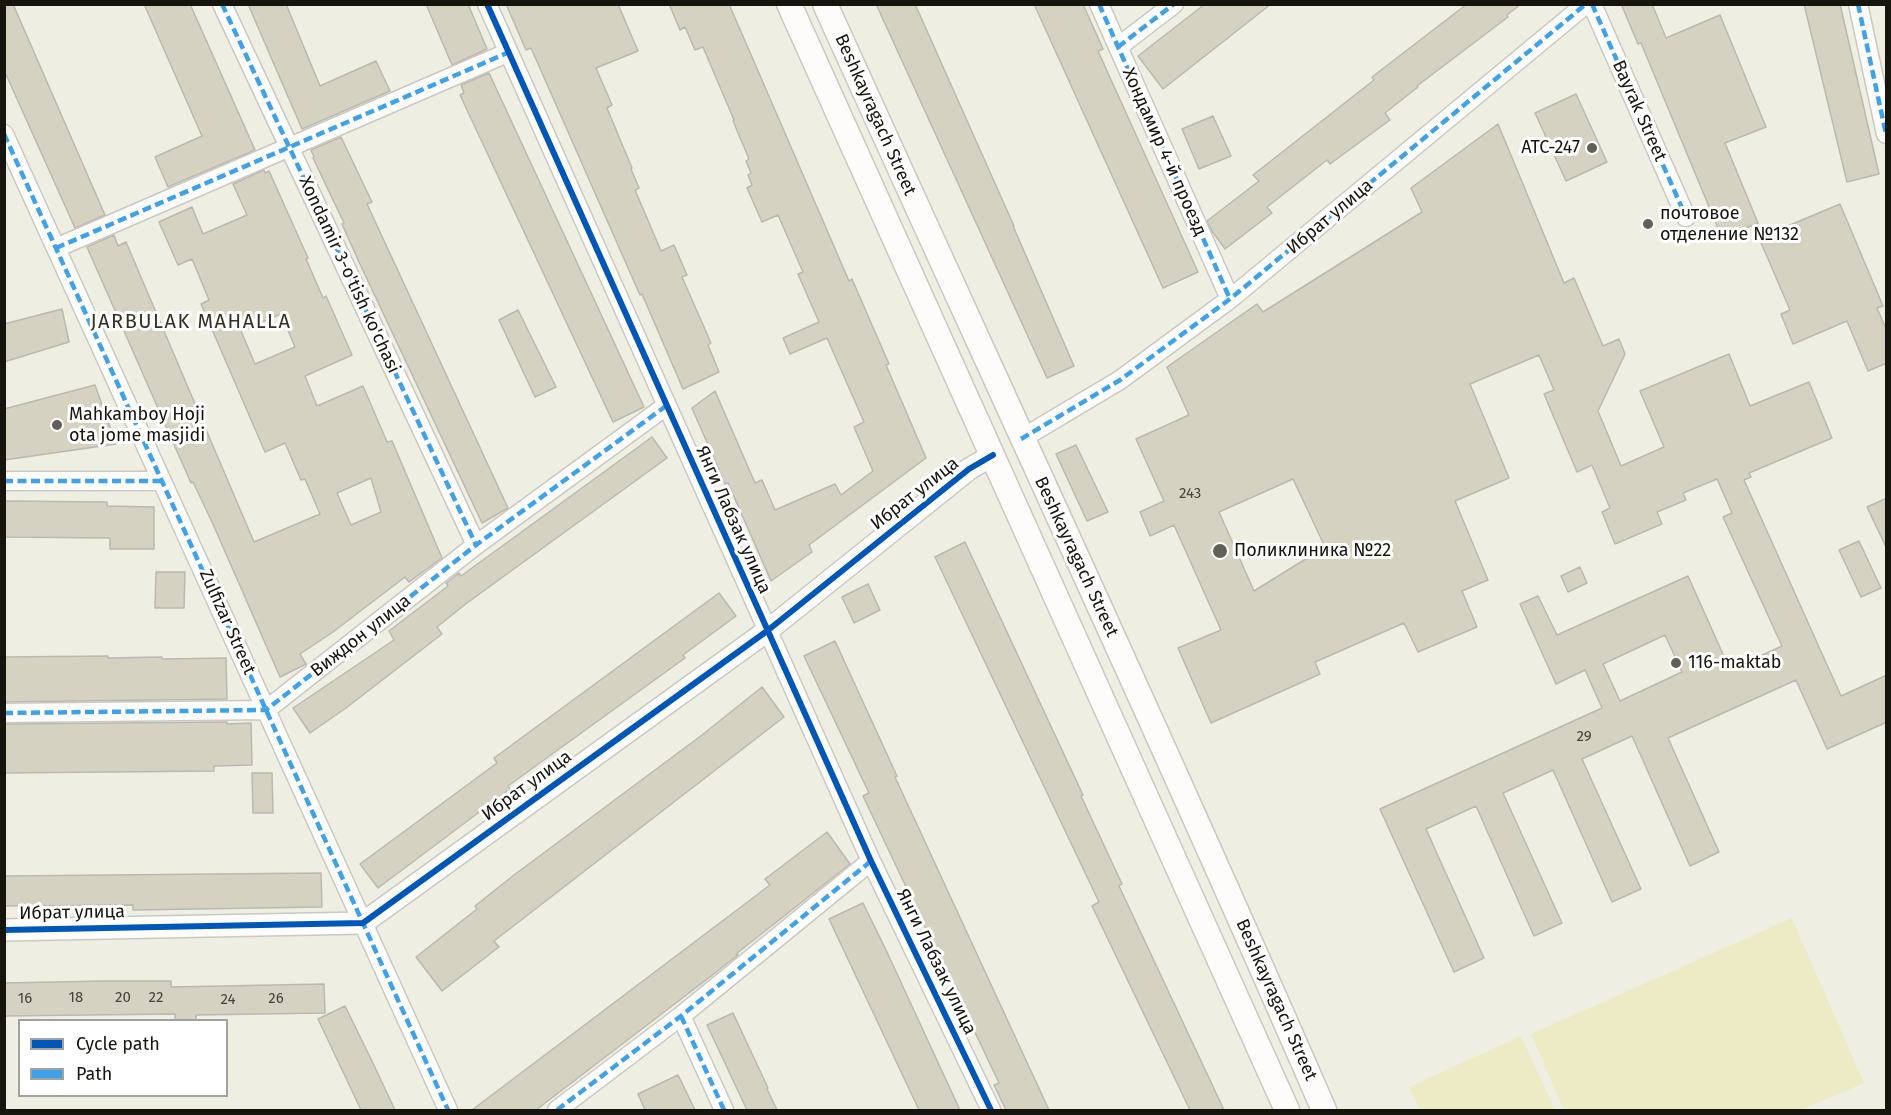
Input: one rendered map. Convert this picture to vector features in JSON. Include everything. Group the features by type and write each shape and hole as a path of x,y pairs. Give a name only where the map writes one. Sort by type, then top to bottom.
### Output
{"main road":[{"name":"Beshkayragach Street","path":"789,4 1287,1110"},
{"name":"Beshkayragach Street","path":"825,4 1021,439 1172,765 1324,1110"},
{"name":"Ибрат улица","path":"993,455 1021,439"}],"street":[{"name":"Xondamir 3-o'tish ko'chasi","path":"222,4 476,545"},
{"name":"Янги Лабзак улица","path":"487,4 871,861 991,1110"},
{"name":"Хондамир 4-й проезд","path":"1099,4 1230,299"},
{"path":"1118,47 1174,4"},
{"name":"Ибрат улица","path":"1021,439 1120,380 1230,299 1586,4"},
{"name":"Bayrak Street","path":"1592,4 1686,217"},
{"path":"1858,4 1887,135"},
{"path":"56,248 507,53"},
{"name":"Zulfizar Street","path":"4,134 448,1110"},
{"name":"Виждон улица","path":"266,710 476,545 666,406"},
{"name":"Ибрат улица","path":"4,930 363,923 767,631 969,469 993,455"},
{"path":"4,481 162,481"},
{"path":"4,713 266,710"},
{"path":"557,1110 681,1016 871,861"},
{"path":"681,1016 724,1110"}],"shaded area":[{"path":"1792,918 1864,1083 1801,1110 1564,1110 1531,1034"},
{"path":"1521,1036 1555,1110 1420,1110 1409,1087"}],"building":[{"path":"4,4 13,4 105,215 75,228 4,70"},
{"path":"144,4 190,4 255,150 168,187 155,157 202,136"},
{"path":"248,4 286,4 320,86 376,61 390,91 302,129"},
{"path":"426,4 468,4 487,49 452,65"},
{"path":"506,4 618,4 638,51 596,68 612,105 607,108 639,188 635,190 661,251 674,245 687,275 682,277 711,343 708,345 719,372 683,389 531,48 526,50"},
{"path":"669,4 729,4 849,281 852,279 889,364 886,365 926,458 809,545 812,552 771,581 692,408 715,391 755,483 762,480 775,510 835,484 841,495 873,471 854,427 864,422 827,338 790,354 783,338 819,322 798,274 803,272 778,215 762,222 747,188 752,185 748,175 751,173 746,161 749,159 703,47 695,50 685,27 680,30"},
{"path":"876,4 915,4 1074,366 1047,378"},
{"path":"1034,4 1083,4 1103,49 1098,51 1198,272 1163,288"},
{"path":"1205,4 1271,4 1163,89 1138,56"},
{"path":"1467,4 1521,4 1507,15 1508,17 1385,113 1390,120 1330,164 1327,160 1267,207 1272,213 1225,249 1207,221 1259,181 1253,175 1374,80 1372,77"},
{"path":"1621,4 1652,4 1666,38 1720,15 1766,127 1725,143 1758,223 1722,238 1641,43 1638,44"},
{"path":"1804,4 1840,4 1879,174 1847,182"},
{"path":"489,73 644,407 613,422 460,95 464,93 461,85"},
{"path":"1576,94 1607,162 1566,181 1535,113"},
{"path":"1213,116 1231,156 1199,169 1182,129"},
{"path":"1498,124 1564,283 1574,278 1603,346 1619,339 1625,354 1598,411 1621,466 1664,447 1640,391 1729,354 1750,406 1809,382 1832,438 1749,473 1751,477 1744,480 1841,696 1887,675 1887,722 1827,749 1796,680 1668,738 1719,852 1690,866 1632,736 1582,759 1641,889 1612,902 1553,770 1503,793 1562,923 1534,936 1476,806 1426,829 1484,958 1454,972 1380,809 1602,708 1585,670 1556,684 1520,604 1538,596 1557,635 1688,576 1730,670 1782,646 1723,517 1732,513 1717,479 1683,493 1686,500 1657,512 1662,524 1615,544 1602,512 1610,508 1592,465 1577,472 1544,394 1554,390 1539,355 1470,384 1509,478 1455,501 1488,580 1462,591 1477,627 1418,652 1404,623 1315,662 1320,674 1211,723 1178,648 1221,630 1174,525 1150,536 1140,512 1164,501 1136,439 1189,415 1167,367 1257,304 1263,312 1422,212 1411,188","holes":["1293,479 1325,547 1254,591 1219,512","1665,635 1682,672 1620,701 1603,664"]},
{"path":"341,137 372,202 367,204 508,508 482,523 359,262 342,224 344,223 313,158 311,150"},
{"path":"264,170 265,173 269,171 308,258 306,259 323,298 326,296 352,355 305,376 317,406 363,386 387,442 392,441 442,558 409,582 405,577 300,654 306,664 280,677 87,247 114,235 118,246 126,242 254,542 320,514 305,479 301,480 285,443 265,452 201,304 209,300 192,259 178,265 159,222 192,207 203,234 247,215 233,184","holes":["281,314 295,347 255,364 241,331","371,478 381,512 351,525 337,493"]},
{"path":"1840,204 1883,306 1877,308 1887,331 1887,363 1868,371 1847,321 1793,344 1781,314 1790,310 1759,238"},
{"path":"62,309 69,342 4,362 4,324"},
{"path":"518,310 556,387 535,397 499,320"},
{"name":"Mahkamboy Hoji ota jome masjidi","path":"95,385 116,444 4,460 4,409"},
{"path":"652,437 667,458 467,603 437,627 442,634 310,733 293,708 394,640 389,631 448,586 446,583 459,573 461,576"},
{"path":"1076,445 1108,512 1087,521 1056,454"},
{"path":"1887,498 1887,549 1867,507"},
{"path":"4,501 107,502 107,506 154,507 154,549 110,549 110,538 4,537"},
{"path":"1859,541 1881,588 1861,597 1839,550"},
{"path":"965,542 1083,795 1081,796 1122,884 1119,886 1224,1110 1190,1110 1092,906 1099,902 935,557"},
{"path":"1580,567 1587,583 1568,592 1561,576"},
{"path":"156,572 185,572 184,608 155,608"},
{"path":"868,584 880,610 854,623 842,597"},
{"path":"719,593 736,616 683,655 685,658 508,786 510,789 378,888 360,864 497,763 494,758"},
{"path":"835,641 897,776 895,777 1049,1110 1006,1110 994,1085 999,1083 863,796 869,793 804,656"},
{"path":"108,656 108,658 162,657 162,659 226,658 227,699 4,702 4,657"},
{"path":"762,687 784,717 494,941 499,947 442,991 416,957 477,909 475,906 514,875 702,735"},
{"path":"227,722 227,724 251,723 252,765 214,766 214,771 4,773 4,724"},
{"path":"252,773 272,773 273,813 253,813"},
{"path":"827,832 850,864 736,954 738,955 536,1110 472,1110 770,885 765,879"},
{"path":"321,873 322,907 133,910 133,905 4,906 4,876"},
{"path":"863,903 960,1110 919,1110 829,919"},
{"path":"171,981 171,987 324,984 325,1013 196,1015 196,1019 175,1019 175,1014 4,1016 4,983"},
{"path":"345,1006 395,1110 361,1110 318,1019"},
{"path":"733,1013 777,1110 747,1110 707,1025"},
{"path":"678,1075 695,1110 645,1110 638,1094"}],"marked path":[{"path":"222,4 476,545"},
{"path":"1099,4 1230,299"},
{"path":"1118,47 1174,4"},
{"path":"1021,439 1120,380 1230,299 1586,4"},
{"path":"1592,4 1686,217"},
{"path":"1858,4 1886,134"},
{"path":"56,248 507,53"},
{"path":"4,134 448,1110"},
{"path":"4,713 266,710 476,545 666,406"},
{"path":"4,481 162,481"},
{"path":"557,1110 681,1016 871,861"},
{"path":"681,1016 724,1110"}],"cycle path":[{"path":"487,4 871,861 991,1110"},
{"path":"4,930 363,923 767,631 969,469 993,455"}],"place":[{"name":"АТС-247","path":"1592,148"},
{"name":"почтовое отделение №132","path":"1648,224"},
{"name":"Mahkamboy Hoji ota jome masjidi","path":"57,425"},
{"name":"Поликлиника №22","path":"1220,551"},
{"name":"116-maktab","path":"1676,663"}],"district":[{"name":"JARBULAK MAHALLA","path":"191,322"}]}
